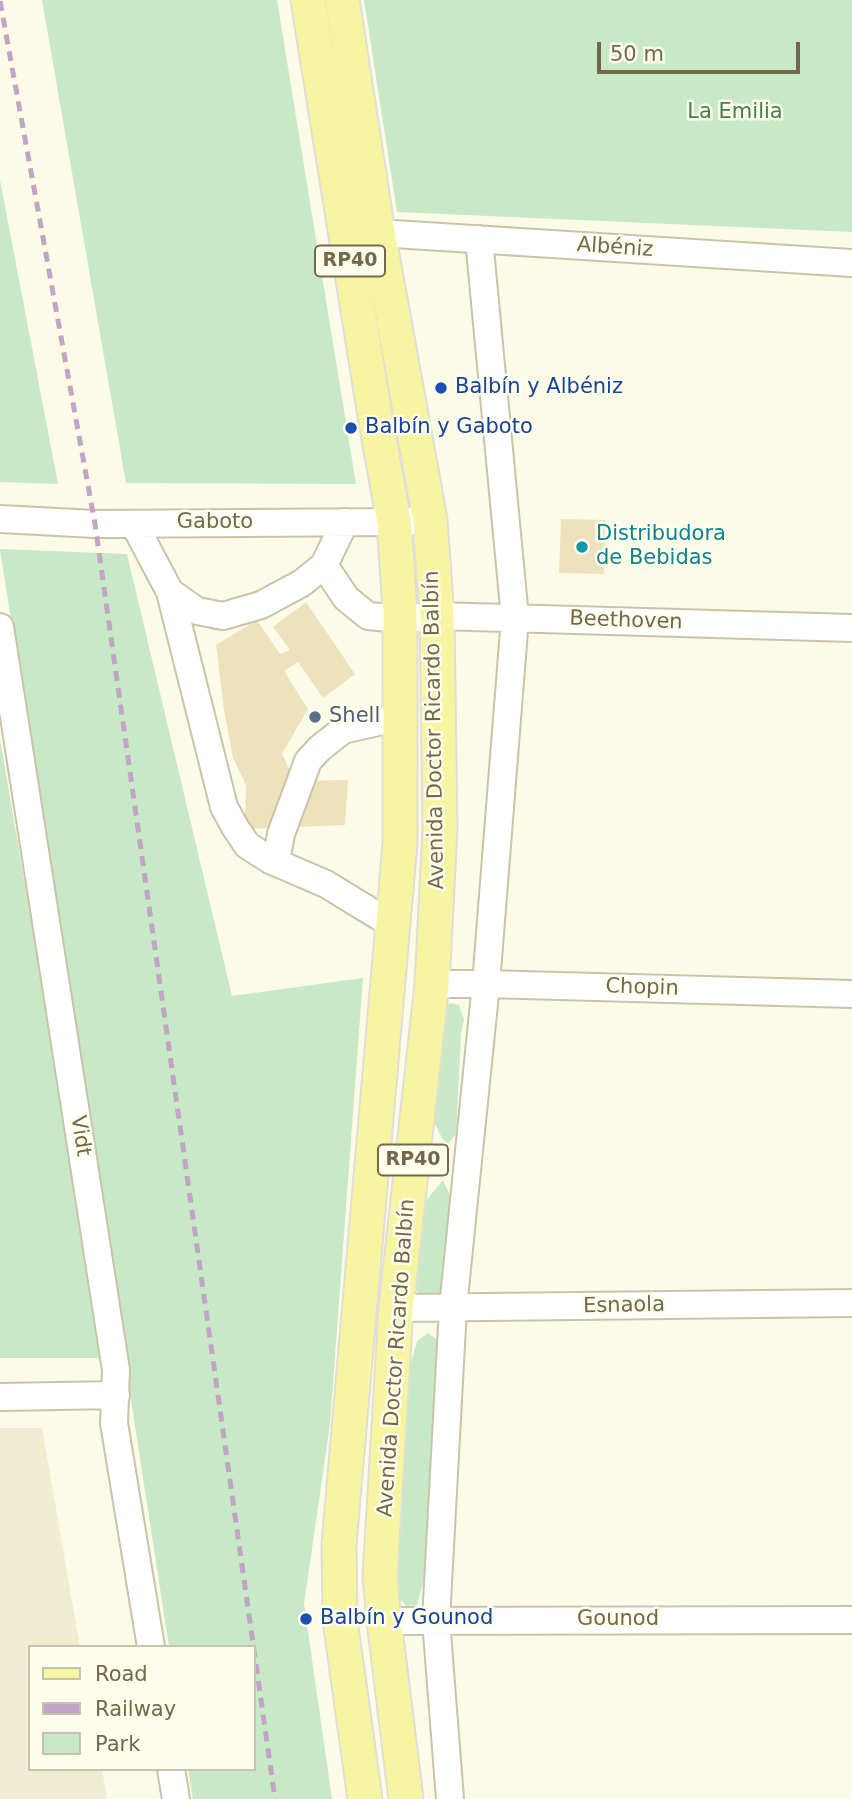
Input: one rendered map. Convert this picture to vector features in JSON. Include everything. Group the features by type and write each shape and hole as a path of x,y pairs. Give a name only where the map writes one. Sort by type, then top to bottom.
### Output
{"main road":[{"name":"Avenida Doctor Ricardo Balbín","path":"308,0 394,522 400,619 400,843 339,1544 340,1620 365,1799"},
{"name":"Avenida Doctor Ricardo Balbín","path":"342,0 378,233 430,520 437,616 440,829 432,984 397,1308 380,1577 406,1799"}],"street":[{"name":"Albéniz","path":"378,233 852,263"},
{"path":"450,1799 436,1620 453,1308 486,984 515,618 479,239"},
{"name":"Gaboto","path":"0,519 134,524 430,520"},
{"path":"170,593 197,611 223,616 261,605 302,583 324,565 345,522"},
{"path":"134,524 170,593 224,807 247,845 276,862 326,884 393,925"},
{"name":"Beethoven","path":"324,565 346,598 368,615 400,619 437,616 852,628"},
{"name":"Vidt","path":"0,626 116,1370 114,1423 151,1645"},
{"path":"276,862 281,834 308,761 344,730 400,718"},
{"name":"Chopin","path":"432,984 852,994"},
{"name":"Esnaola","path":"397,1308 852,1303"},
{"path":"0,1397 116,1395"},
{"name":"Gounod","path":"384,1621 852,1620"},
{"path":"171,1771 176,1799"}],"shaded area":[{"path":"0,1428 42,1428 80,1645 28,1645 28,1771 102,1771 107,1799 0,1799"}],"green space":[{"path":"42,0 277,0 356,484 126,483"},
{"name":"La Emilia","path":"364,0 852,0 852,232 397,212"},
{"path":"0,180 58,484 0,482"},
{"path":"0,549 127,554 232,996 363,978 330,1424 304,1604 332,1799 193,1799 188,1771 256,1771 256,1645 169,1645"},
{"path":"0,739 106,1358 0,1358"},
{"path":"450,1003 459,1005 464,1020 456,1134 448,1144 431,1116 441,1013"},
{"path":"443,1180 451,1198 441,1295 428,1301 413,1288 424,1203"},
{"path":"428,1333 440,1342 426,1571 417,1605 406,1606 394,1591 393,1564 411,1363 417,1341"}],"building":[{"name":"Distribudora de Bebidas","path":"561,519 605,520 604,574 559,573"},
{"path":"306,602 355,674 323,698 298,662 284,671 308,709 282,754 295,781 348,780 345,825 245,829 246,785 233,758 216,645 257,620 280,654 290,650 273,627"}],"railway":[{"path":"0,1 95,524 253,1645"},
{"path":"256,1664 275,1799"}],"place":[{"name":"Balbín y Albéniz","path":"441,388"},
{"name":"Balbín y Gaboto","path":"351,428"},
{"name":"Distribudora de Bebidas","path":"582,547"},
{"name":"Shell","path":"315,717"},
{"name":"Balbín y Gounod","path":"306,1619"}]}
